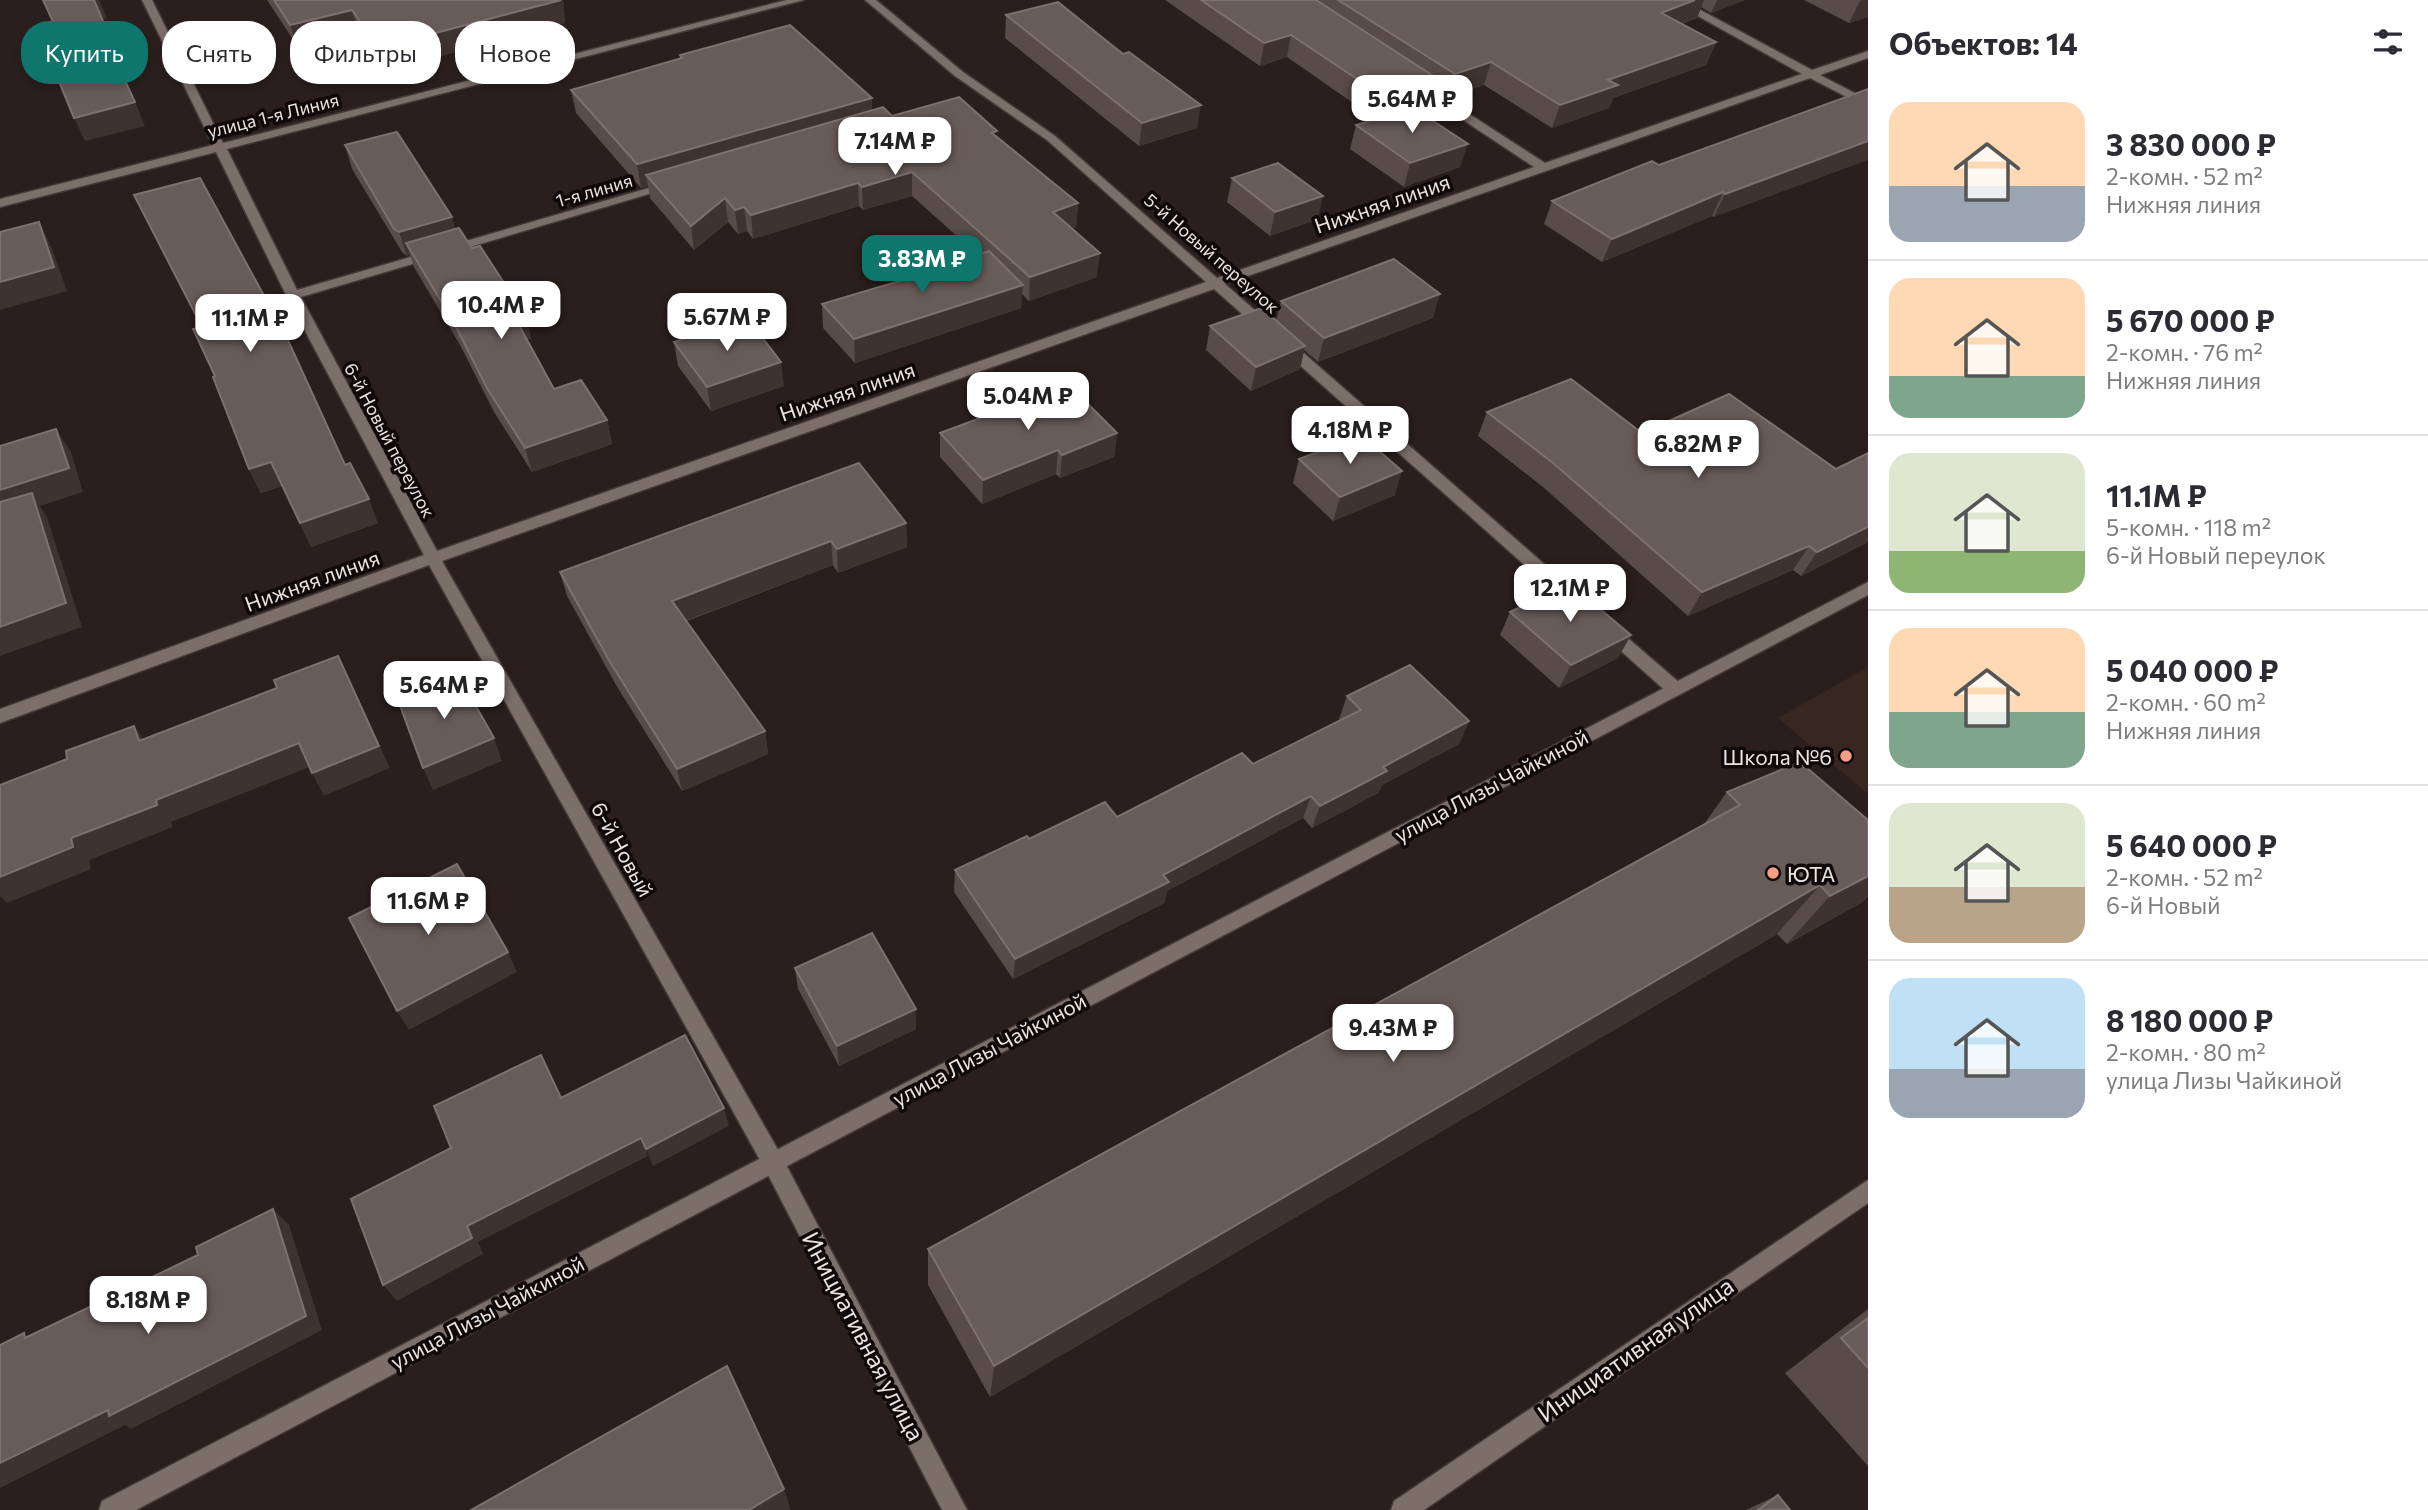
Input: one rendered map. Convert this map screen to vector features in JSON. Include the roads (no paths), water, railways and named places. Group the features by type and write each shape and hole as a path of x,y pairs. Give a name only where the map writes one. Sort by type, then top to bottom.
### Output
{"street":[{"name":"6-й Новый переулок","path":"147,0 293,295 433,558"},
{"name":"улица 1-я Линия","path":"0,204 799,0"},
{"name":"5-й Новый переулок","path":"870,0 979,96 1003,103 1051,138 1219,283 1675,689"},
{"path":"1674,0 1868,104"},
{"name":"Нижняя линия","path":"0,716 433,558 1868,54"},
{"path":"1404,76 1545,168"},
{"name":"1-я линия","path":"293,295 679,183"},
{"name":"6-й Новый","path":"433,558 773,1163"},
{"name":"улица Лизы Чайкиной","path":"111,1510 1868,588"},
{"name":"Инициативная улица","path":"773,1163 955,1510"},
{"name":"Инициативная улица","path":"1403,1510 1868,1190"}],"place":[{"name":"Школа №6","path":"1846,756"},
{"name":"ЮТА","path":"1773,873"}]}
